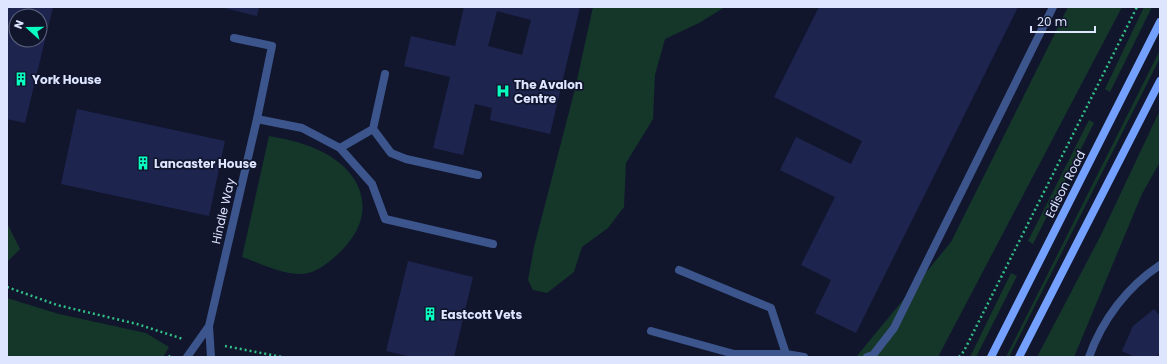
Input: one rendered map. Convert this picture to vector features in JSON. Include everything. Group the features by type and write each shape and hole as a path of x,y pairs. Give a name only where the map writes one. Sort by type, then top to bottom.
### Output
{"main road":[{"name":"Edison Road","path":"991,357 1160,22"},
{"path":"1019,357 1160,81"}],"street":[{"path":"867,357 873,355 894,328 1053,7"},
{"name":"Hindle Way","path":"211,357 209,326 272,46 234,38"},
{"path":"340,148 373,129 386,74"},
{"path":"257,118 302,128 340,148 372,184 384,219 493,244"},
{"path":"373,129 391,153 406,159 478,175"},
{"path":"1089,357 1095,341 1123,297 1142,277 1160,265"},
{"path":"678,270 771,308 786,354"},
{"name":"Hindle Way","path":"187,357 209,326"},
{"path":"651,331 734,354 786,354 804,357"}],"path":[{"path":"959,357 972,337 1137,7"},
{"path":"7,288 57,305 136,324 181,338 198,341"},
{"path":"210,343 282,357"}],"green space":[{"path":"593,7 725,7 699,23 665,39 655,75 653,119 626,163 624,207 608,228 582,247 574,272 547,293 533,290 528,280 534,247 575,89"},
{"path":"1068,7 1122,7 938,357 856,357 951,242"},
{"path":"1144,7 1152,7 1110,92 1105,89"},
{"path":"1160,50 1160,58 1009,357 1006,357"},
{"path":"1160,110 1160,162 1142,194 1074,357 1037,357 1101,235"},
{"path":"1089,120 1094,123 1033,244 1028,241"},
{"path":"269,136 305,144 333,158 346,169 356,181 361,195 362,210 359,225 351,239 330,261 306,274 293,274 271,268 242,257"},
{"path":"7,223 20,249 7,262"},
{"path":"1011,273 1017,276 976,357 970,357"},
{"path":"7,298 59,314 146,333 169,347 163,357 7,357"}],"building":[{"name":"York House","path":"7,7 53,7 48,28 48,8 8,8 8,48 43,48 25,123 7,119"},
{"path":"220,7 259,7 257,16"},
{"name":"The Avalon Centre","path":"464,7 580,7 550,134 490,120 492,108 475,104 463,155 433,148 450,77 404,66 411,36 455,46","holes":["497,11 531,20 522,55 488,46"]},
{"path":"819,7 1018,7 856,333 815,313 831,280 801,265 835,197 780,170 796,137 851,164 862,141 774,97"},
{"name":"Lancaster House","path":"77,109 225,141 209,216 61,184"},
{"name":"Eastcott Vets","path":"408,261 473,277 454,357 412,357 386,351"},
{"path":"1154,309 1160,316 1160,351 1157,357 1135,357 1122,351 1133,326"}],"place":[{"name":"York House","path":"21,79"},
{"name":"The Avalon Centre","path":"503,91"},
{"name":"Lancaster House","path":"143,163"},
{"name":"Eastcott Vets","path":"430,314"}]}
